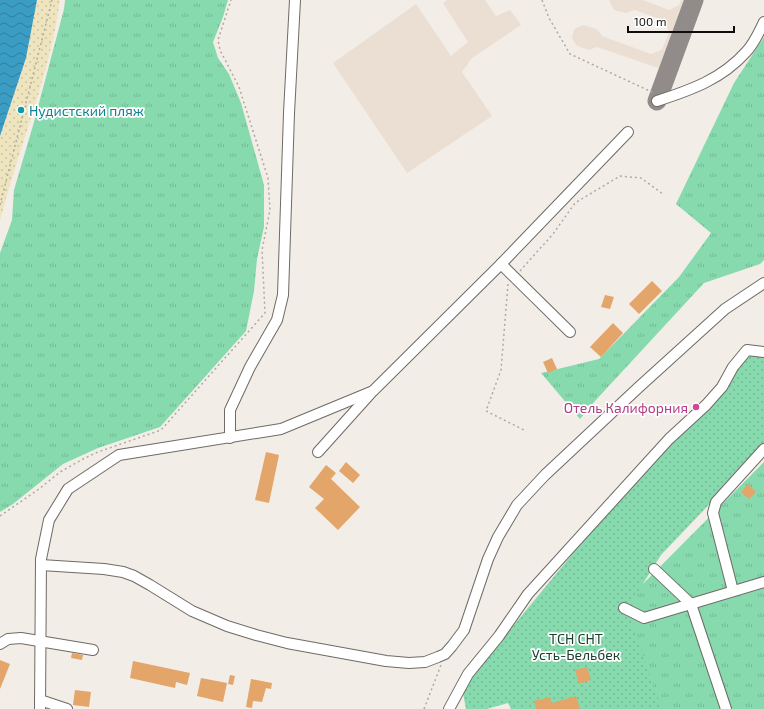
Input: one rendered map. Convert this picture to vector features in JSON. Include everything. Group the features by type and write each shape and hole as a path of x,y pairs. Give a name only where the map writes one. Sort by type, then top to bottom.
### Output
{"street":[{"path":"230,438 230,410 250,367 277,320 284,295 288,121 295,0"},
{"path":"658,98 689,91 720,76 747,51 764,22"},
{"path":"318,452 373,391 501,264 628,132"},
{"path":"501,264 570,332"},
{"path":"41,565 104,569 123,572 134,576 192,611 227,626 287,643 386,662 425,662 444,654 464,630 488,559 498,537 517,505 545,475 638,387 725,310 764,283"},
{"path":"449,709 468,674 500,636 528,594 669,439 706,405 722,387 733,367 747,350 764,352"},
{"path":"67,709 40,705 41,559 49,520 68,489 119,455 281,430 373,391"},
{"path":"733,591 713,513 716,502 764,449"},
{"path":"654,570 692,604 726,709"},
{"path":"624,608 644,618 733,591 763,585"},
{"path":"0,644 8,639 21,638 93,650"}],"path":[{"path":"0,205 52,0"},
{"path":"0,516 39,489 60,472 83,459 98,452 161,430 195,394 264,313 262,250 270,210 268,178 239,87 220,50 218,40 231,0"},
{"path":"542,0 548,18 570,54 658,98"},
{"path":"526,431 486,411 501,370 512,275 553,234 575,203 620,176 641,178 663,194"},
{"path":"424,709 440,671 444,654"}],"shaded area":[{"path":"447,0 485,0 496,16 510,10 521,25 472,58 462,72 492,116 407,173 333,63 416,4 451,56 468,42 443,3"},
{"path":"609,0 643,0 669,10 679,5 681,0 697,0 670,72 597,47 589,50 577,46 572,38 574,29 583,25 597,29 602,36 651,54 662,50 669,32 664,21 635,10 626,13 614,10"}],"green space":[{"path":"65,0 228,0 213,42 218,58 229,74 241,103 264,185 264,227 257,259 254,291 246,331 160,427 98,448 63,464 13,504 0,512 0,253 12,220 14,190 34,122 64,9"},
{"path":"764,37 764,260 760,264 704,283 580,419 541,373 599,359 679,277 711,233 676,204 734,83"},
{"name":"ТСН СНТ Усть-Бельбек","path":"748,352 764,354 764,447 661,555 627,609 662,709 511,709 508,703 487,709 466,709 462,688 589,534"},
{"path":"764,462 764,709 657,709 619,608"}],"sand":[{"name":"Нудистский пляж","path":"36,0 60,0 42,83 0,221 0,136 26,58"}],"water":[{"path":"0,0 37,0 26,58 0,136"}],"building":[{"path":"652,281 662,291 639,314 629,304"},
{"path":"605,295 614,297 610,309 601,307"},
{"path":"613,323 623,333 601,357 590,347"},
{"path":"552,358 557,369 548,373 543,362"},
{"path":"266,452 279,455 269,503 255,500"},
{"path":"346,462 360,475 353,483 339,471"},
{"path":"326,465 336,473 331,479 360,507 338,530 315,508 324,499 309,487"},
{"path":"748,484 756,492 749,499 741,492"},
{"path":"72,653 83,655 82,660 71,658"},
{"path":"0,660 10,664 0,689"},
{"path":"133,661 190,673 187,685 176,682 175,688 130,678"},
{"path":"587,667 591,680 579,684 575,670"},
{"path":"230,675 235,676 233,685 228,684"},
{"path":"201,678 227,683 223,702 197,696"},
{"path":"251,679 272,683 271,689 266,688 262,702 253,701 252,708 246,707"},
{"path":"75,690 91,692 89,707 73,705"},
{"path":"576,696 580,709 536,709 534,701 550,697 552,703"}],"taxiway":[{"path":"657,101 694,0"}],"place":[{"name":"Нудистский пляж","path":"21,110"},
{"name":"Отель Калифорния","path":"696,407"}]}
